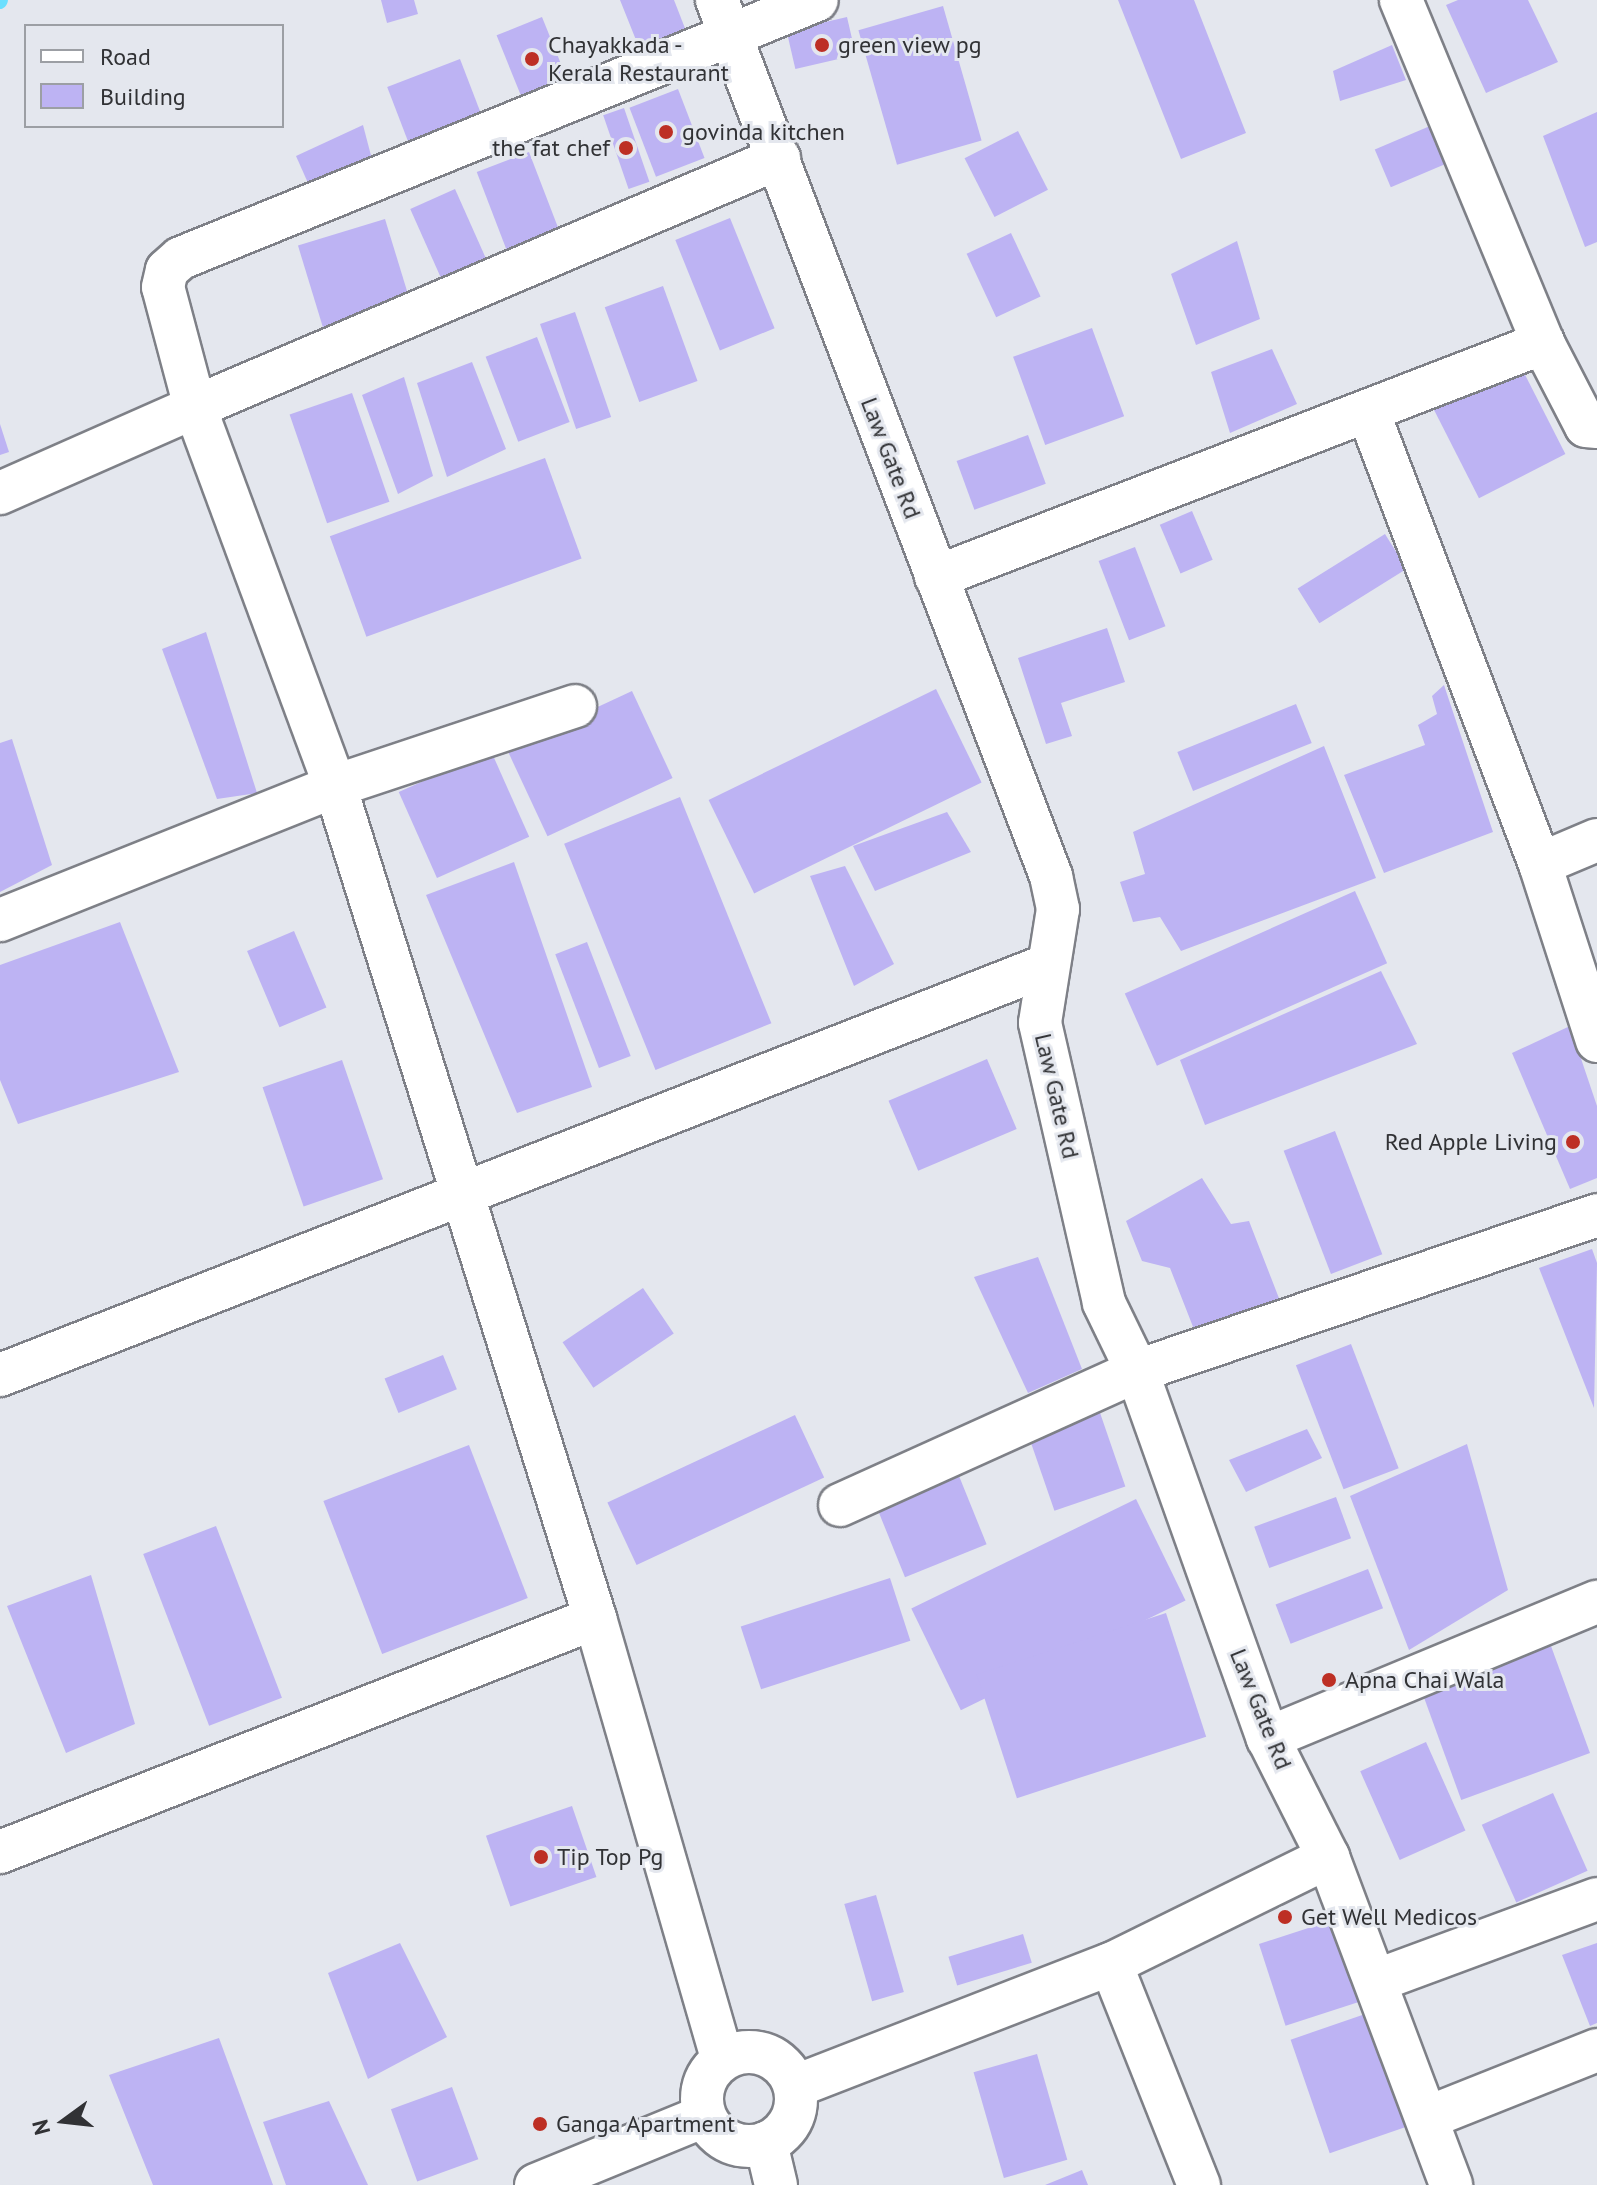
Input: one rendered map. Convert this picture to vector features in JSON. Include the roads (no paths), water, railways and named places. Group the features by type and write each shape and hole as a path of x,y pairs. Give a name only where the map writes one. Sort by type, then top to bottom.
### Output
{"street":[{"path":"722,2058 595,1618 335,786 195,407 163,287 167,270 181,258 724,17 817,0"},
{"path":"1401,0 1543,343 1586,426 1597,427"},
{"name":"Law Gate Rd","path":"724,17 1051,876 1058,909 1045,966 1040,1023 1104,1303 1137,1371 1268,1738 1328,1857 1378,1980 1451,2185"},
{"path":"0,493 779,158"},
{"path":"936,577 1369,414 1543,343"},
{"path":"1369,414 1540,864 1597,1041"},
{"path":"0,920 335,786 575,706"},
{"path":"1540,864 1597,840"},
{"path":"0,1375 461,1190 1045,966"},
{"path":"840,1505 1137,1371 1597,1215"},
{"path":"1268,1738 1597,1602"},
{"path":"0,1852 595,1618"},
{"path":"796,2086 1111,1964 1328,1857"},
{"path":"1378,1980 1597,1899"},
{"path":"1111,1964 1199,2185"},
{"path":"1429,2117 1597,2050"},
{"path":"755,2053 788,2072 796,2086 789,2128 766,2143 742,2147 702,2117 705,2079 722,2058 755,2053"},
{"path":"536,2185 702,2117"},
{"path":"766,2143 776,2185"}],"place":[{"name":"green view pg","path":"822,45"},
{"name":"Chayakkada - Kerala Restaurant","path":"532,59"},
{"name":"govinda kitchen","path":"666,132"},
{"name":"the fat chef","path":"626,148"},
{"name":"Red Apple Living","path":"1573,1142"},
{"name":"Apna Chai Wala","path":"1329,1680"},
{"name":"Tip Top Pg","path":"541,1857"},
{"name":"Get Well Medicos","path":"1285,1917"},
{"name":"Ganga Apartment","path":"540,2124"}]}
